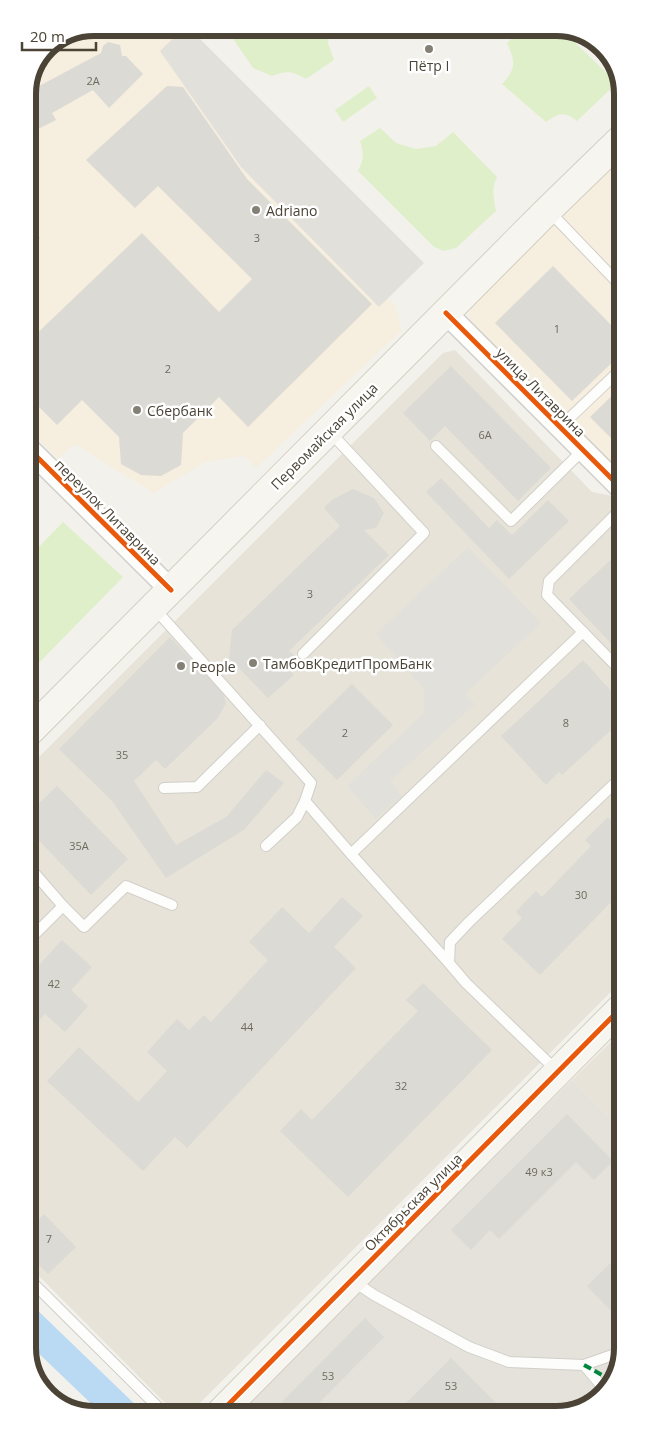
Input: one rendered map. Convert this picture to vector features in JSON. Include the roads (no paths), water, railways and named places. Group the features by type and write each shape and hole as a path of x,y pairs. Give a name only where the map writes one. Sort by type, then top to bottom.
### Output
{"main road":[{"name":"Первомайская улица","path":"36,725 614,146"},
{"name":"Октябрьская улица","path":"227,1406 614,1015"}],"street":[{"name":"улица Литаврина","path":"446,314 614,481"},
{"name":"переулок Литаврина","path":"36,457 162,599"}],"lane":[{"path":"548,210 614,278"},
{"path":"560,427 614,376"},
{"path":"303,654 424,533 329,431"},
{"path":"436,446 511,521 583,450"},
{"path":"614,516 549,581 547,595 614,664"},
{"path":"162,599 260,725 311,783 297,817 266,846"},
{"path":"351,854 583,632"},
{"path":"164,788 197,787 260,725"},
{"path":"448,963 450,942 456,935 614,784"},
{"path":"305,801 466,983 557,1072"},
{"path":"36,875 84,927 126,886 172,905"},
{"path":"36,934 63,906"},
{"path":"352,1280 374,1295 469,1347 509,1362 584,1365 613,1355"},
{"path":"36,1286 157,1406"},
{"path":"584,1365 600,1385"}],"water":[{"path":"36,1309 137,1406 94,1406 36,1351"}],"place":[{"name":"Пётр I","path":"429,49"},
{"name":"Adriano","path":"256,210"},
{"name":"Сбербанк","path":"137,410"},
{"name":"ТамбовКредитПромБанк","path":"253,663"},
{"name":"People","path":"181,666"}]}
